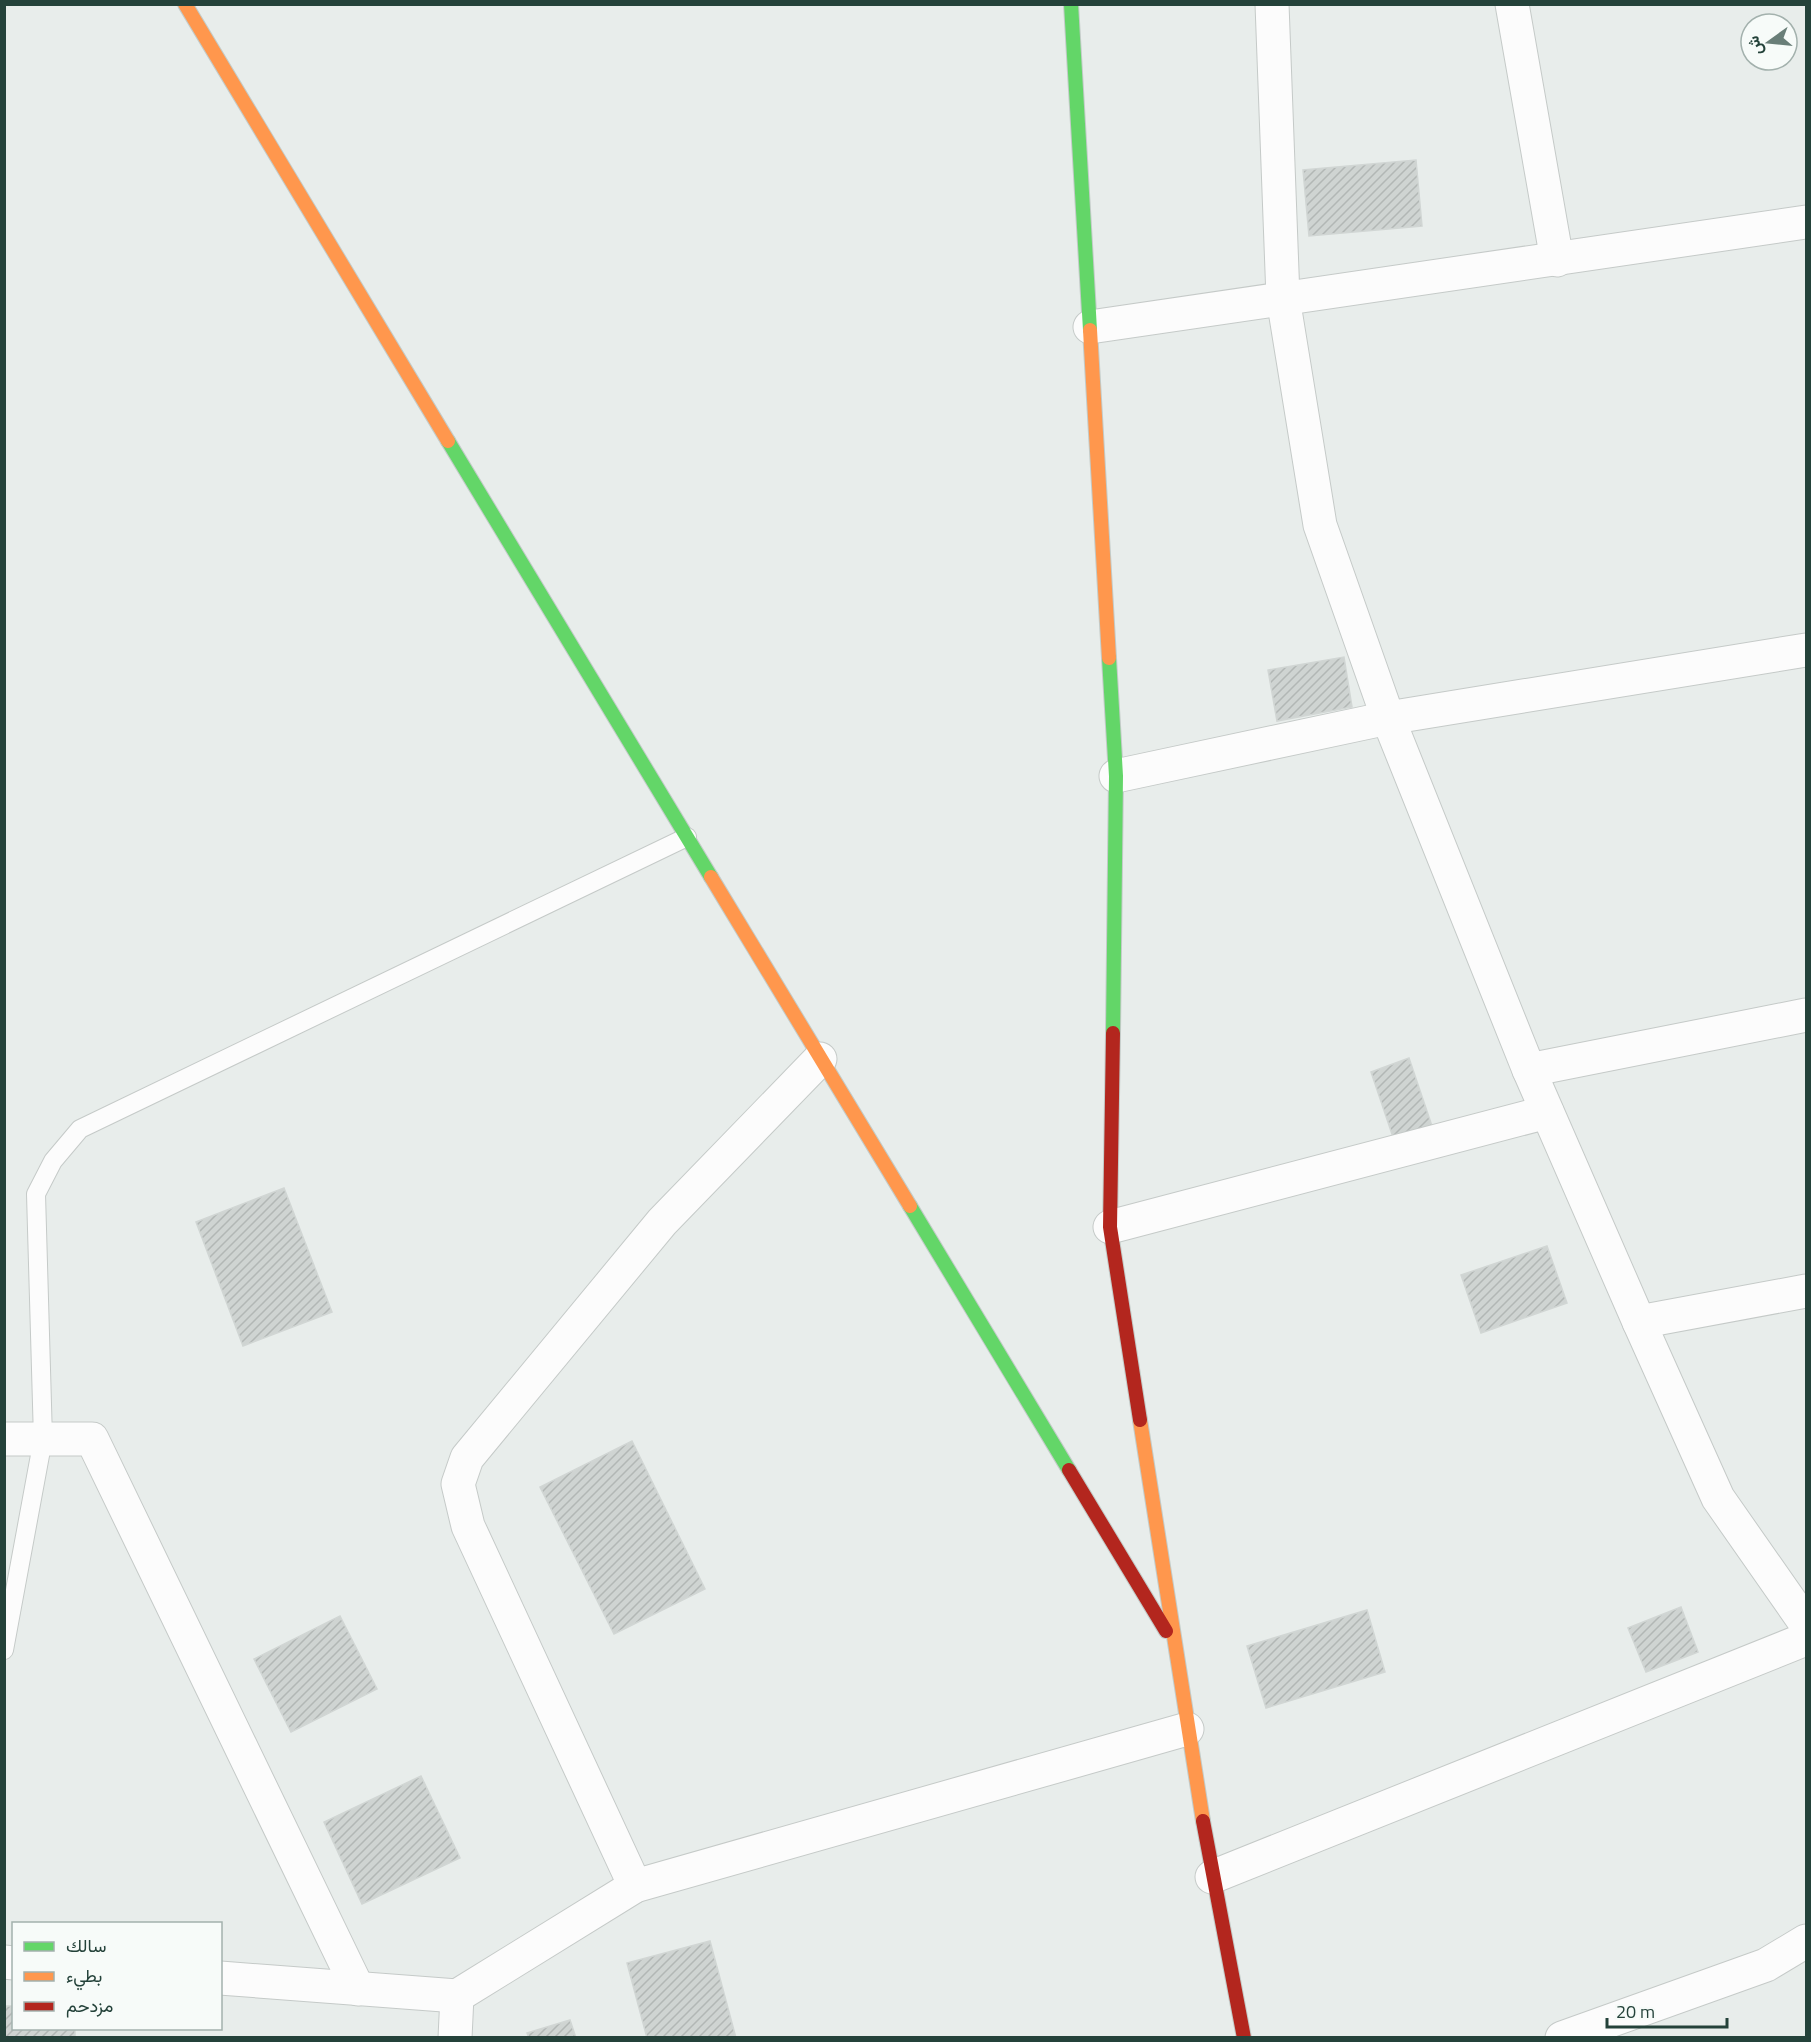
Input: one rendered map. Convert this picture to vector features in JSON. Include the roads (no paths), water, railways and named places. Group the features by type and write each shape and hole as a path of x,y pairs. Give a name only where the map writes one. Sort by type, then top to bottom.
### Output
{"street":[{"path":"184,4 1174,1645"},
{"path":"1071,4 1116,776 1110,1227 1187,1729 1212,1876 1244,2037"},
{"path":"1272,4 1283,298 1320,525 1388,717 1547,1112 1718,1498 1806,1624"},
{"path":"1512,4 1557,260"},
{"path":"1090,327 1806,222"},
{"path":"1116,776 1388,717 1806,650"},
{"path":"1529,1070 1806,1015"},
{"path":"635,1886 468,1526 458,1484 467,1458 662,1222 820,1059"},
{"path":"1110,1227 1547,1112"},
{"path":"1640,1322 1806,1291"},
{"path":"4,1439 92,1439 358,1989"},
{"path":"1212,1876 1806,1639"},
{"path":"222,1978 458,1996 635,1886 1187,1729"},
{"path":"1562,2037 1766,1965 1806,1941"},
{"path":"455,2037 458,1996"}],"lane":[{"path":"4,1650 43,1439 36,1194 53,1161 80,1129 687,837"}]}
